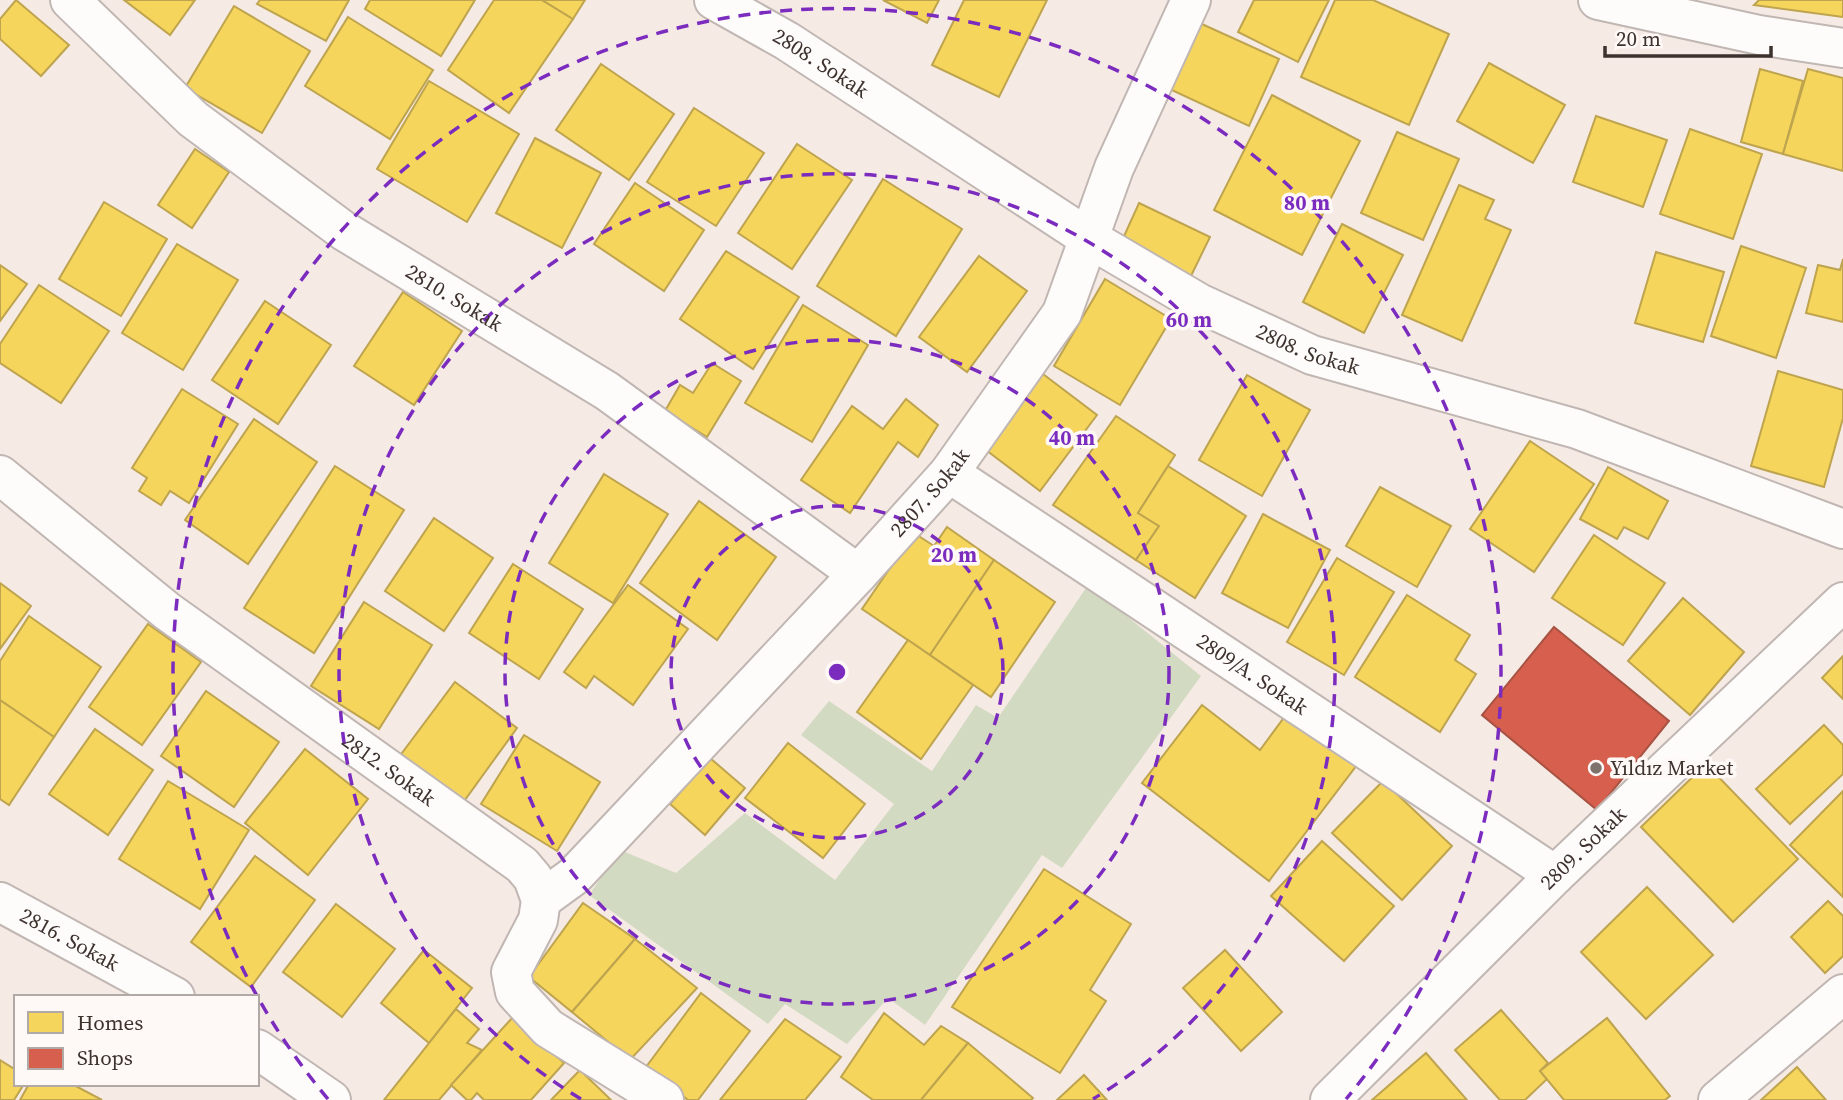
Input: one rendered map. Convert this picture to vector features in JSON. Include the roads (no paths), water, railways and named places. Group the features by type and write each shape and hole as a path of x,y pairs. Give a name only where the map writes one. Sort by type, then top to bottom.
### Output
{"street":[{"name":"2810. Sokak","path":"70,0 193,119 344,231 607,391 858,574"},
{"name":"2808. Sokak","path":"714,0 787,41 1090,239 1199,303 1312,355 1577,429 1843,529"},
{"name":"2807. Sokak","path":"541,900 575,876 949,473 1062,313 1114,168 1191,0"},
{"path":"1598,0 1759,35 1843,48"},
{"name":"2809/A. Sokak","path":"949,473 1555,875"},
{"name":"2812. Sokak","path":"0,475 167,611 522,865 533,878 541,900"},
{"name":"2809. Sokak","path":"1330,1100 1555,875 1843,602"},
{"path":"541,900 538,920 511,972 515,992 548,1028 664,1100"},
{"name":"2816. Sokak","path":"0,902 171,995"},
{"path":"1718,1100 1843,994"},
{"path":"259,1050 331,1100"}],"place":[{"name":"Yıldız Market","path":"1596,768"}]}
